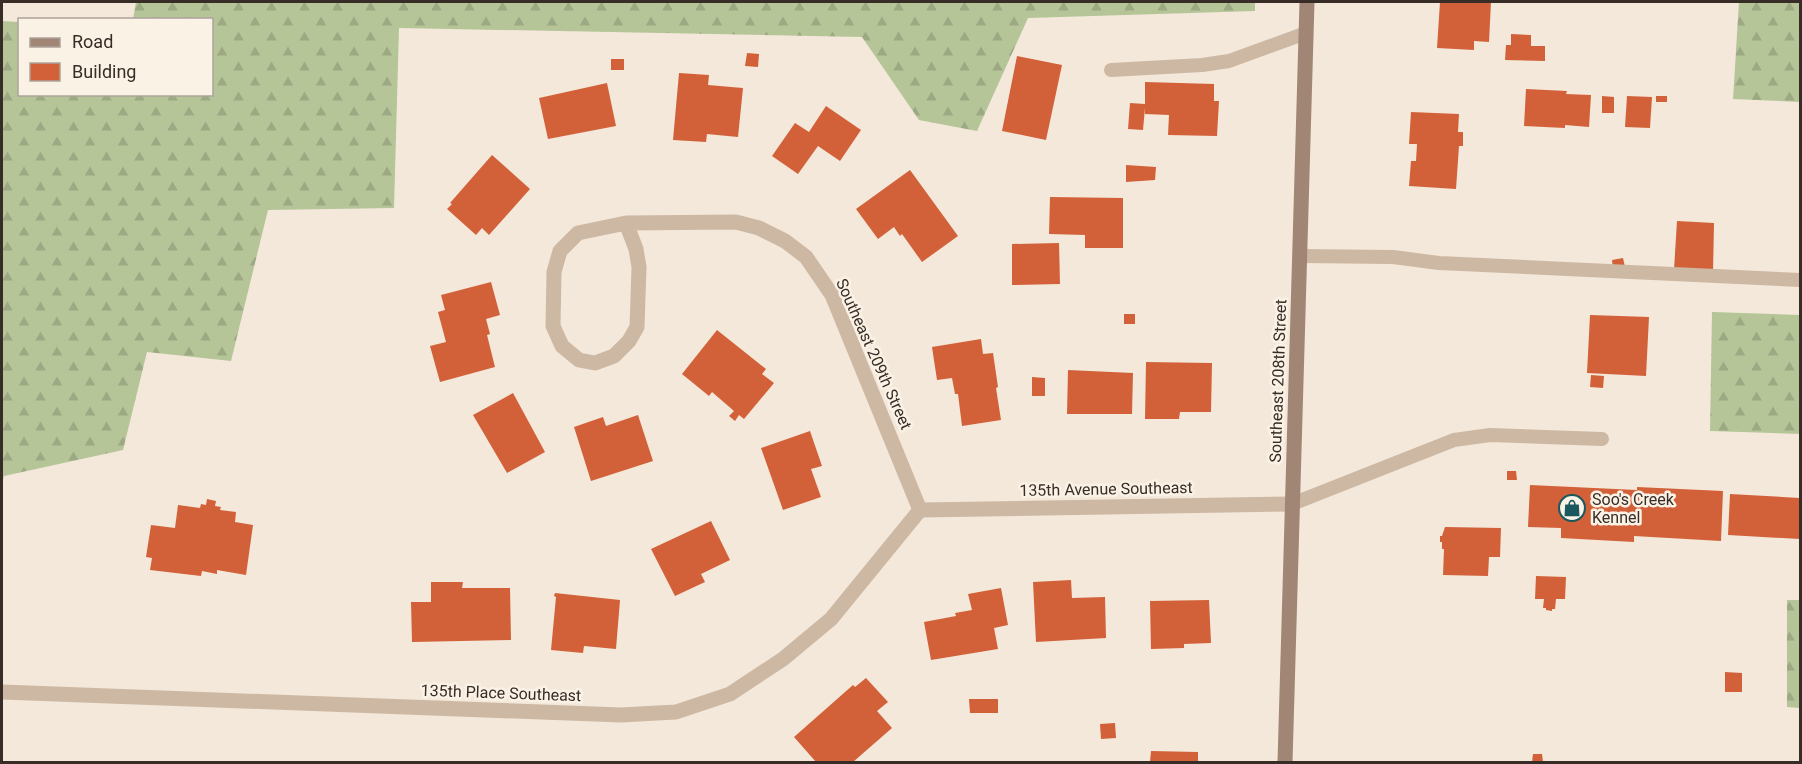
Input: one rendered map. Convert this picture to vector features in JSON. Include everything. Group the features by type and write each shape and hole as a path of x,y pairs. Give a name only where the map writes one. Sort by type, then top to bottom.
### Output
{"street":[{"name":"Southeast 208th Street","path":"1285,762 1307,2"},
{"name":"Southeast 209th Street","path":"626,223 735,222 759,228 785,241 806,256 832,295 920,510"},
{"path":"626,223 636,249 639,267 637,327 629,341 614,356 595,363 579,360 562,346 553,326 554,272 560,250 578,233 626,223"},
{"name":"135th Avenue Southeast","path":"920,510 1292,504"},
{"name":"135th Place Southeast","path":"2,692 621,715 676,712 730,694 783,659 831,619 920,510"}],"lane":[{"path":"1111,70 1202,65 1229,61 1306,33"},
{"path":"1300,256 1393,257 1439,263 1800,280"},
{"path":"1292,504 1454,440 1490,435 1602,439"}],"green space":[{"path":"136,2 1255,2 1255,11 1028,18 977,131 919,120 862,37 399,28 394,208 268,210 231,361 147,352 123,450 4,476 2,482 2,21 18,22 18,96 213,96 213,18 133,18"},
{"path":"1739,2 1800,2 1800,102 1733,99"},
{"path":"1712,312 1800,315 1800,434 1710,431"},
{"path":"1787,600 1800,600 1800,708 1787,707"}],"building":[{"path":"1440,2 1491,2 1489,42 1474,41 1474,50 1437,48"},
{"path":"1511,34 1531,35 1531,46 1545,46 1545,61 1505,60 1506,45 1511,45"},
{"path":"747,53 759,54 758,67 745,66"},
{"path":"1017,56 1062,65 1046,140 1002,131"},
{"path":"611,59 624,59 624,70 611,70"},
{"path":"679,73 709,75 708,85 743,88 738,137 707,134 706,142 673,140"},
{"path":"1145,82 1214,84 1214,101 1219,101 1217,136 1168,135 1169,115 1145,114 1145,108 1143,130 1128,129 1130,103 1145,104"},
{"path":"607,83 616,126 548,139 539,98"},
{"path":"1526,89 1591,95 1589,127 1524,126"},
{"path":"1602,96 1614,97 1614,113 1602,113"},
{"path":"1627,96 1652,97 1650,128 1625,127"},
{"path":"1656,96 1667,96 1667,102 1656,102"},
{"path":"826,106 861,130 840,161 818,146 798,174 772,156 795,123 809,132"},
{"path":"1411,112 1459,114 1458,132 1463,132 1463,146 1459,146 1456,189 1409,186 1411,161 1416,161 1417,144 1409,144"},
{"path":"492,155 530,189 489,235 482,228 476,235 447,209"},
{"path":"1126,165 1156,167 1155,180 1126,182"},
{"path":"910,170 958,236 922,262 902,234 900,236 894,227 878,239 856,209"},
{"path":"1050,197 1123,198 1123,248 1085,248 1085,235 1049,234"},
{"path":"1677,221 1714,223 1713,273 1674,270"},
{"path":"1059,243 1060,284 1012,285 1012,244"},
{"path":"1623,258 1625,267 1613,268 1612,260"},
{"path":"491,282 500,315 486,319 490,334 487,335 495,367 440,382 430,346 446,342 438,312 445,310 441,295"},
{"path":"1124,314 1135,314 1135,324 1124,324"},
{"path":"1590,315 1649,317 1646,376 1587,373"},
{"path":"717,330 766,369 762,374 774,383 744,419 739,415 735,421 729,416 734,411 712,392 709,396 682,374"},
{"path":"981,339 983,354 993,353 1001,420 962,426 958,394 955,394 952,378 937,380 932,347"},
{"path":"1146,362 1212,363 1211,412 1180,412 1179,419 1145,419"},
{"path":"1068,370 1133,373 1132,414 1067,414"},
{"path":"1591,375 1604,376 1603,388 1590,387"},
{"path":"1032,377 1045,378 1045,396 1032,396"},
{"path":"513,393 545,452 507,473 473,415"},
{"path":"638,415 653,461 591,481 574,427 603,417 606,426"},
{"path":"810,431 822,466 811,469 821,497 783,510 761,448"},
{"path":"1507,471 1516,471 1517,480 1507,480"},
{"path":"1530,485 1723,491 1721,541 1634,536 1634,542 1561,538 1561,528 1528,527"},
{"path":"1730,494 1800,498 1800,539 1728,535"},
{"path":"207,499 216,501 215,506 221,507 220,510 236,512 235,522 253,525 246,575 217,570 217,574 202,571 201,576 150,570 152,558 146,557 151,525 175,528 178,505 200,508 201,504 206,505"},
{"path":"711,521 730,560 701,574 705,582 675,596 651,549"},
{"path":"1445,527 1501,528 1500,557 1489,557 1488,576 1443,575 1444,549 1442,549 1440,536"},
{"path":"1536,576 1566,577 1565,599 1556,599 1555,609 1552,611 1543,608 1544,599 1535,599"},
{"path":"1071,580 1072,598 1105,597 1106,638 1036,642 1033,582"},
{"path":"431,582 463,582 462,588 510,588 511,640 412,642 411,602 431,602"},
{"path":"1001,588 1008,625 994,628 998,649 931,660 924,622 956,616 955,613 972,610 968,594"},
{"path":"555,593 620,600 616,649 584,646 583,653 551,650"},
{"path":"1209,600 1211,643 1184,644 1184,648 1151,649 1150,601"},
{"path":"1725,672 1742,673 1742,692 1725,692"},
{"path":"866,678 888,702 877,711 892,728 853,762 816,762 794,737 853,685 855,687"},
{"path":"969,699 998,699 998,713 970,713"},
{"path":"1115,723 1116,738 1101,739 1100,724"},
{"path":"1151,751 1198,752 1198,762 1150,762"},
{"path":"1533,754 1542,754 1543,762 1532,762"}],"place":[{"name":"Soo's Creek Kennel","path":"1572,508"}]}
